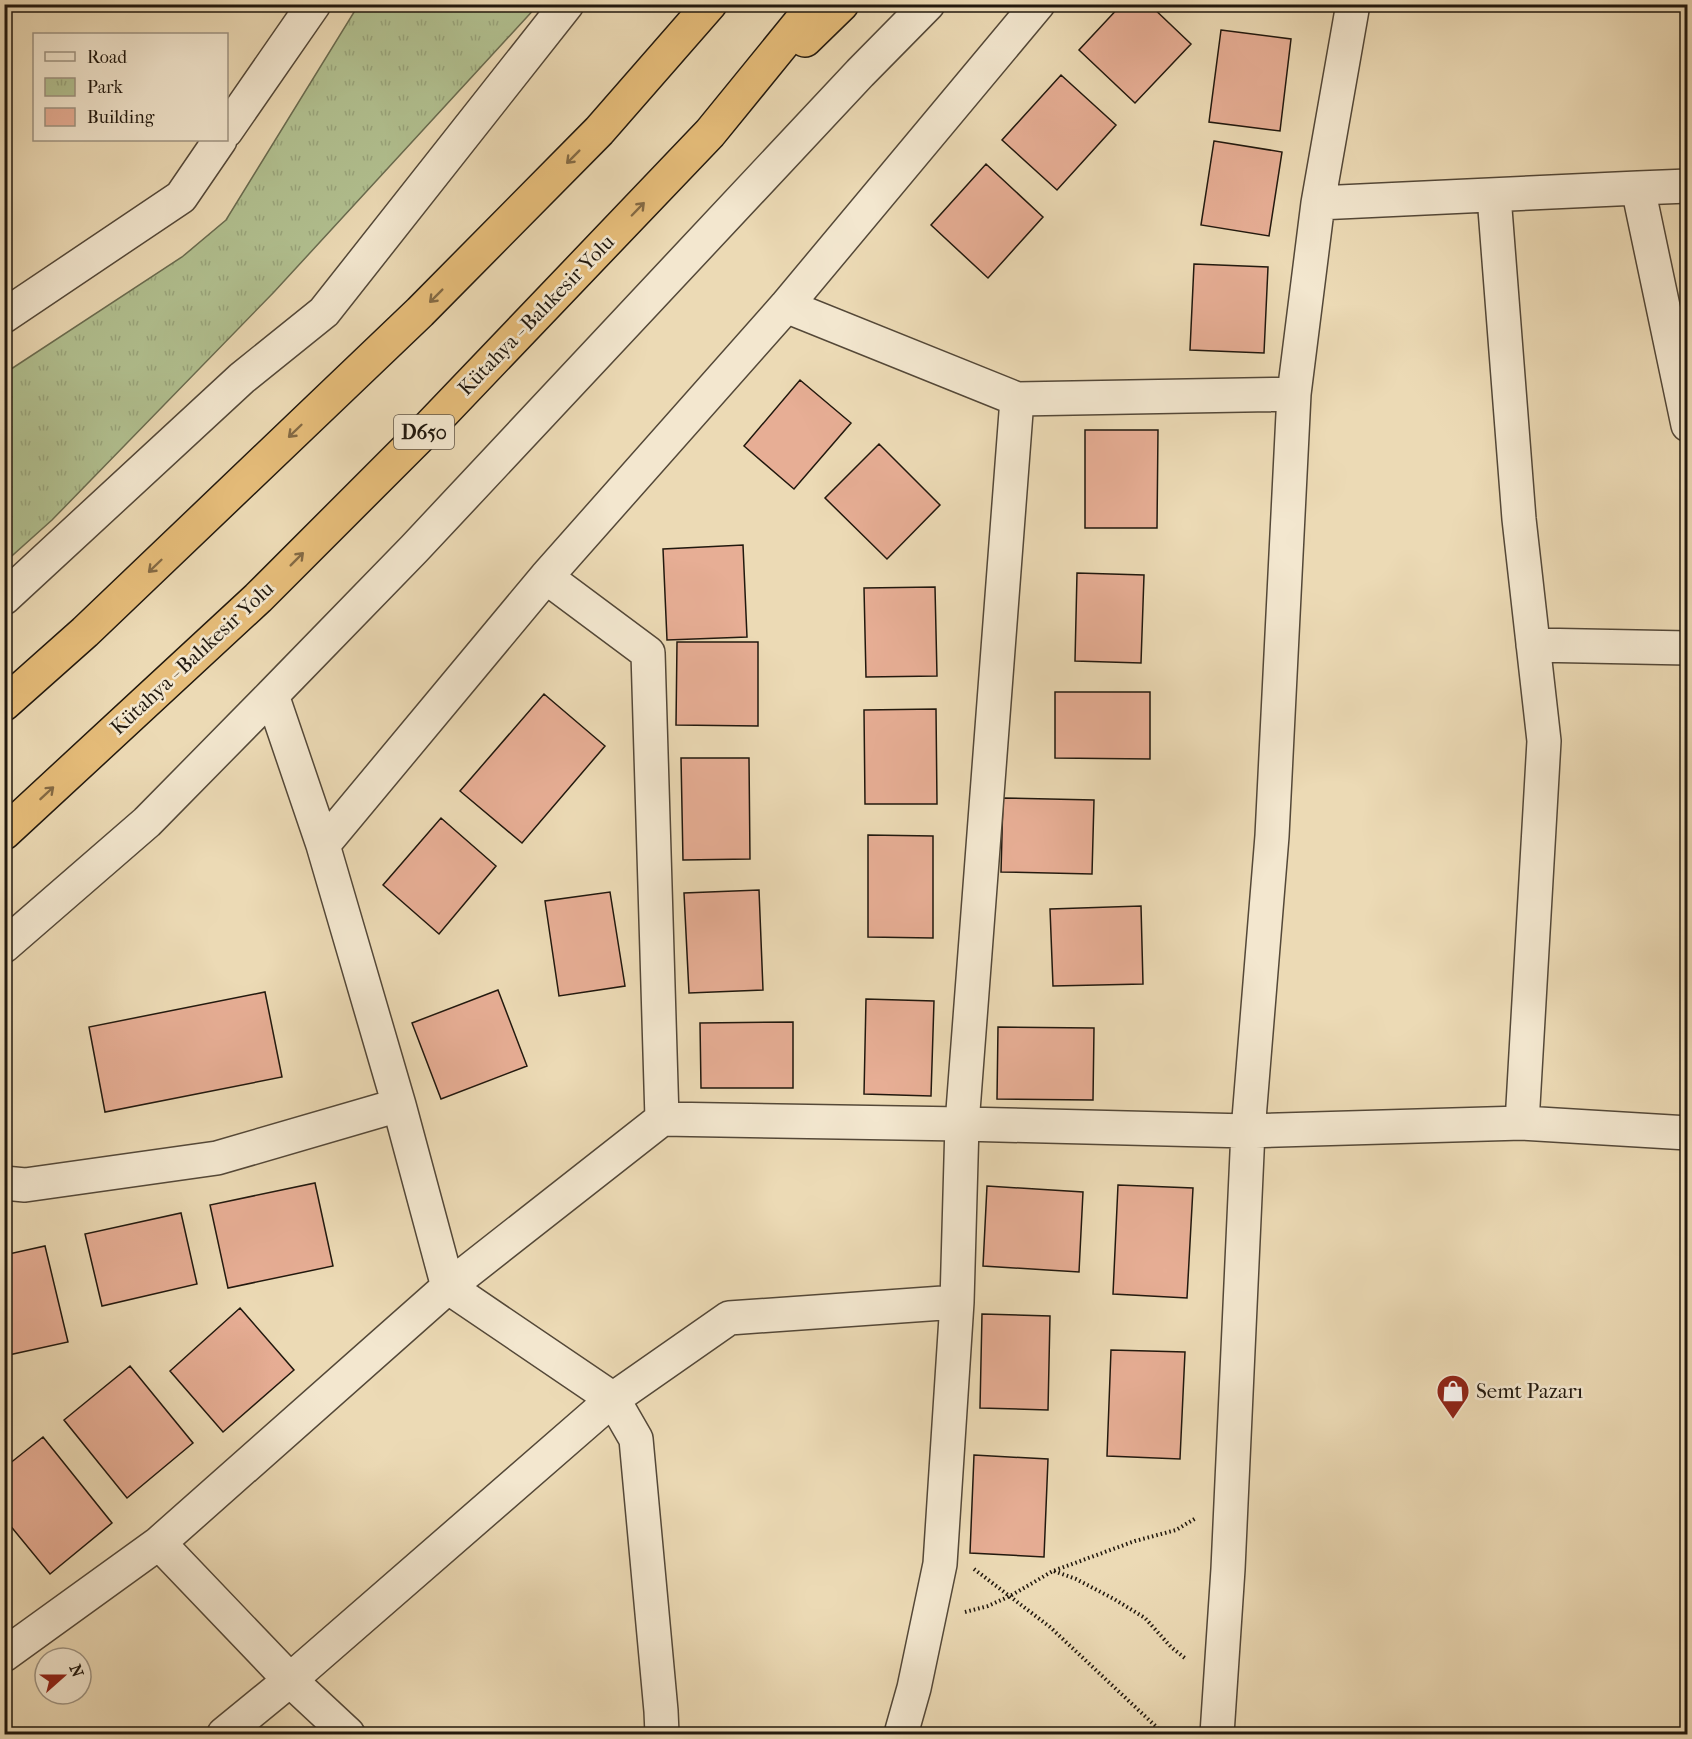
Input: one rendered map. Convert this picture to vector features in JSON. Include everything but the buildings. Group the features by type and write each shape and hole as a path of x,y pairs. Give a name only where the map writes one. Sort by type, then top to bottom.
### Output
{"highway":[{"path":"599,131 681,4"},
{"path":"4,704 85,632 411,320 599,131 710,4"},
{"name":"Kütahya - Balıkesir Yolu","path":"4,833 266,589 430,425 710,133 815,4"},
{"path":"710,133 842,4"}],"street":[{"path":"228,128 314,4"},
{"path":"4,598 242,378 324,312 567,4"},
{"path":"4,946 147,822 272,695 414,549 860,73 928,4"},
{"path":"323,846 546,577 786,306 1038,4"},
{"path":"1217,1734 1232,1490 1248,1131 1272,836 1294,394 1318,203 1353,4"},
{"path":"4,316 181,197 219,141"},
{"path":"1318,203 1688,186"},
{"path":"1638,188 1688,425"},
{"path":"1494,196 1519,519 1544,741 1522,1123"},
{"path":"786,306 1017,399 1294,394"},
{"path":"901,1734 914,1688 939,1564 957,1302 962,1124 1017,399"},
{"path":"546,577 648,653 662,1119"},
{"path":"1533,645 1688,648"},
{"path":"272,695 323,846 399,1106 448,1287 614,1399 636,1439 662,1734"},
{"path":"4,1183 25,1185 217,1158 399,1106"},
{"path":"4,1655 159,1543 448,1287 662,1119 1248,1131 1522,1123 1688,1133"},
{"path":"224,1734 290,1680 614,1399 729,1318 957,1302"},
{"path":"159,1543 290,1680 348,1734"}],"path":[{"path":"928,1618 940,1619 988,1606 1053,1571 1176,1530 1205,1513 1232,1490"},
{"path":"940,1548 964,1562 1050,1627 1164,1734"},
{"path":"1053,1571 1076,1579 1145,1618 1171,1647 1189,1661 1221,1675"}],"green space":[{"path":"359,4 538,5 274,292 52,520 5,562 5,373 182,257 226,220"}],"waterway":[{"path":"1685,4 1688,16"}],"place":[{"name":"Semt Pazarı","path":"1453,1420"}]}
